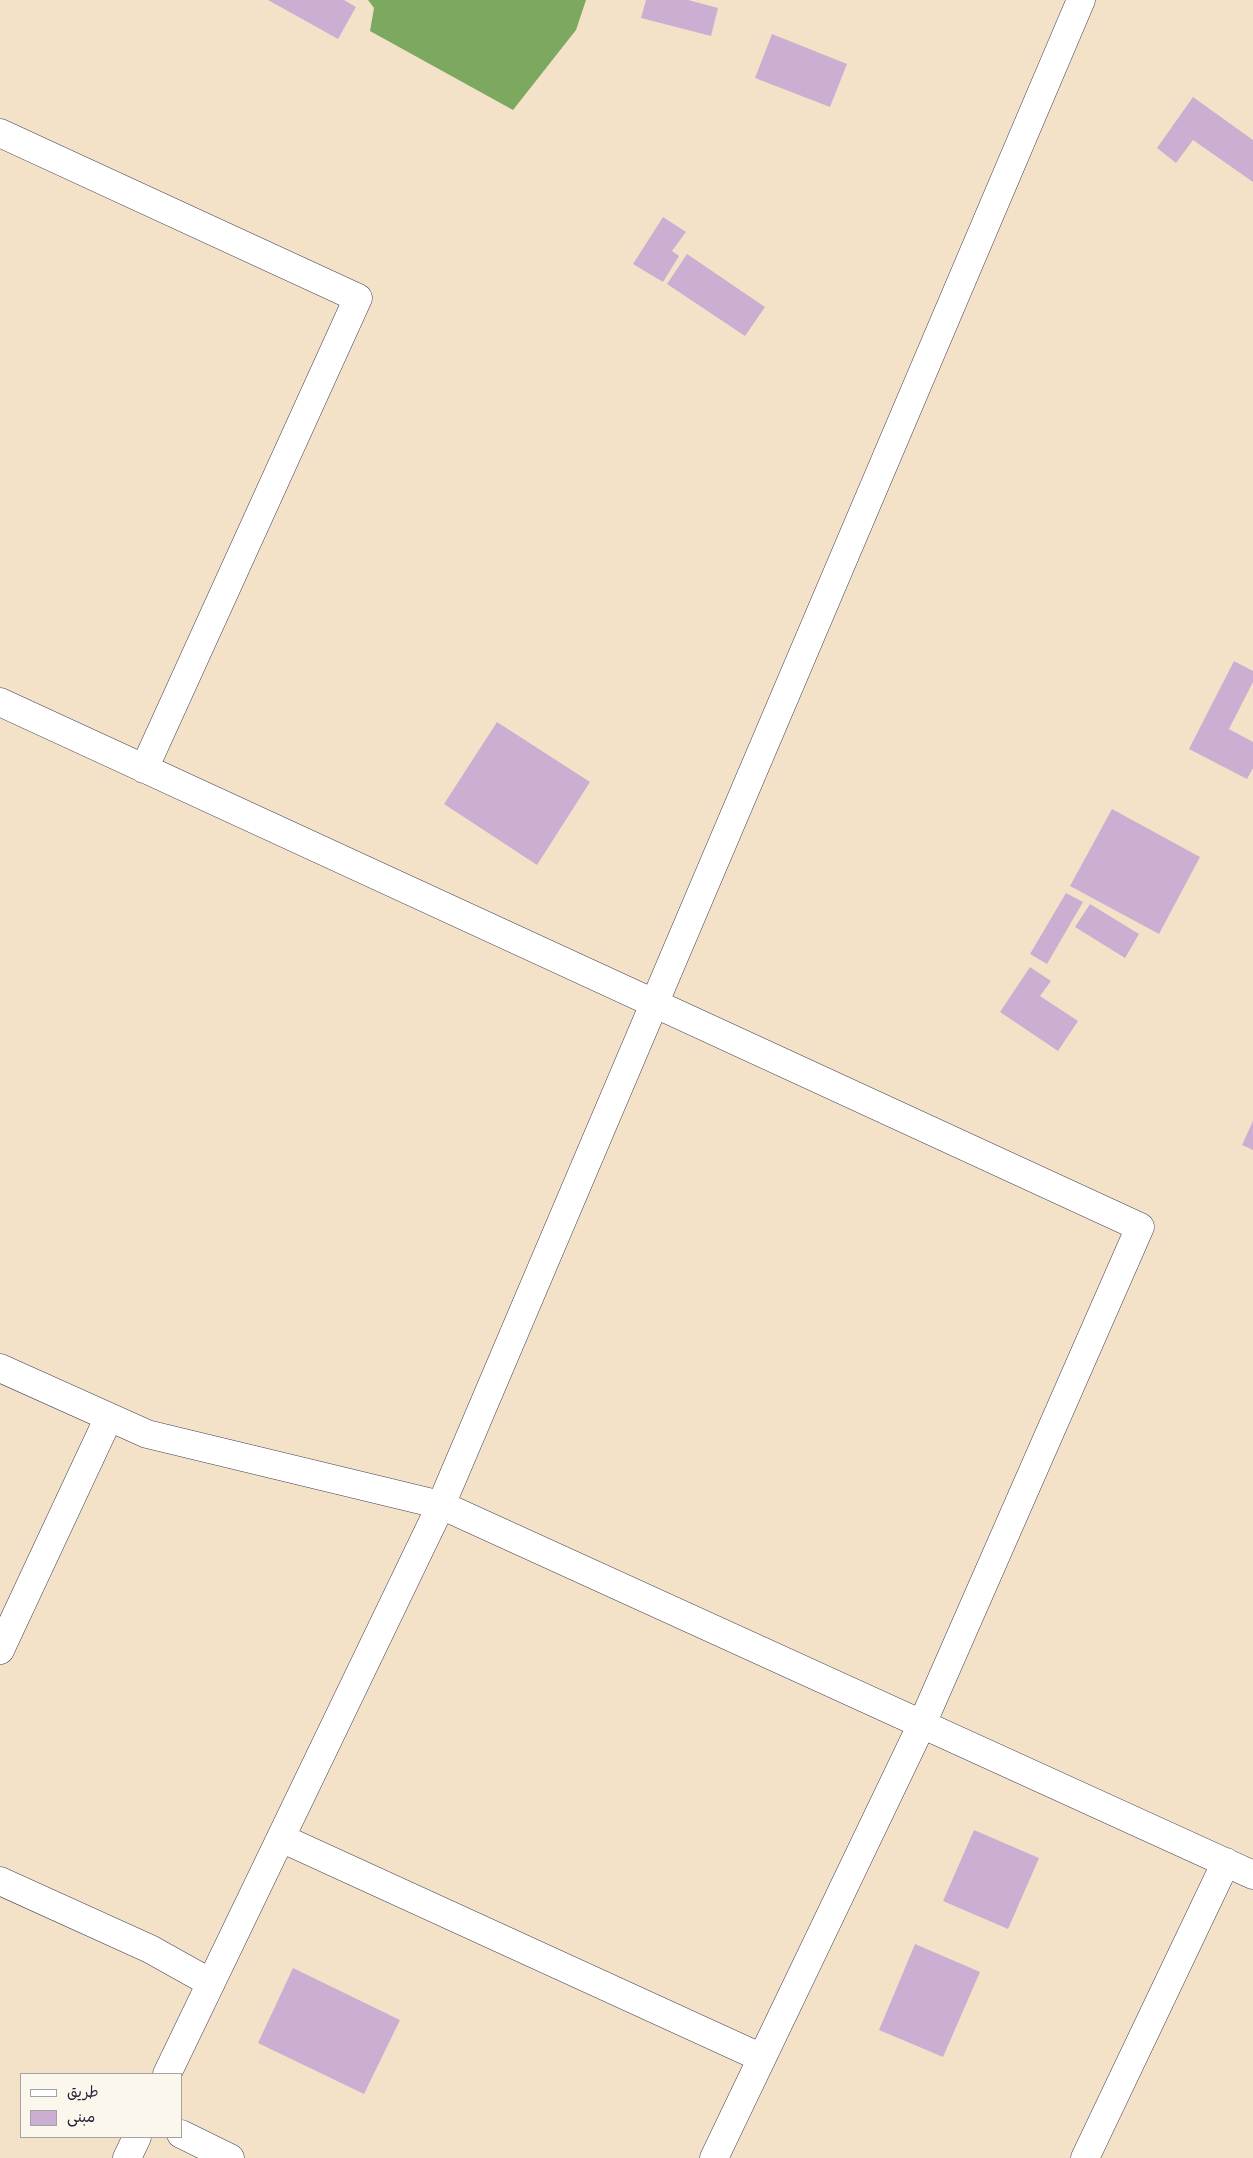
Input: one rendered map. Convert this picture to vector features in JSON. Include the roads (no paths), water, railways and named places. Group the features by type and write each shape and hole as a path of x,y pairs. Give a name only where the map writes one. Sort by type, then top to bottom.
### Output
{"street":[{"path":"167,2073 442,1505 1081,0"},
{"path":"0,133 358,298 144,769"},
{"path":"0,702 1140,1228 922,1724 714,2158"},
{"path":"0,1368 147,1434 442,1505 1253,1875"},
{"path":"0,1650 109,1417"},
{"path":"281,1838 762,2058"},
{"path":"1085,2158 1226,1862"},
{"path":"0,1881 150,1949 211,1983"},
{"path":"182,2134 230,2158"},
{"path":"127,2158 137,2138"}]}
